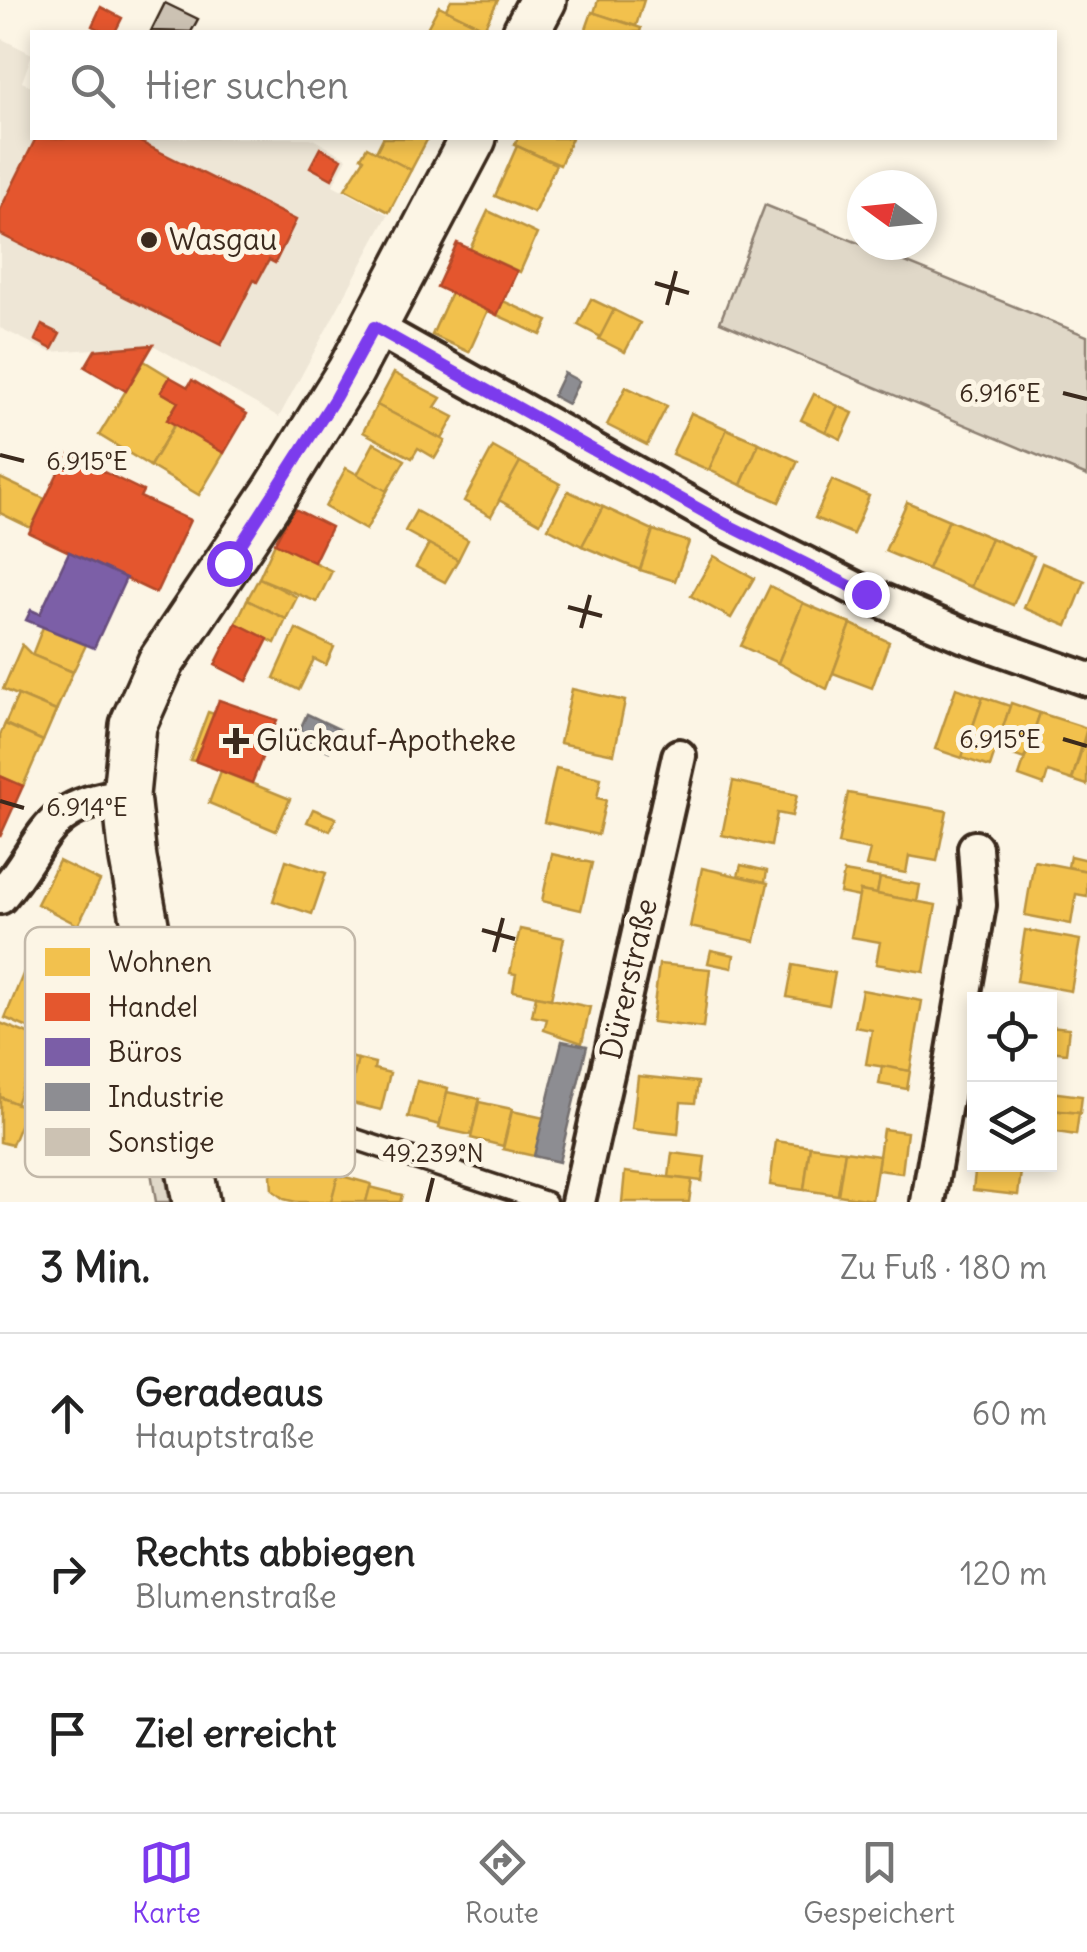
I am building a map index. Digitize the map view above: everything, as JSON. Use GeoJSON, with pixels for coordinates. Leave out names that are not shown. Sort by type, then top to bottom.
{"type":"FeatureCollection","features":[{"type":"Feature","properties":{"kind":"main road"},"geometry":{"type":"LineString","coordinates":[[527,30],[543,0]]}},
{"type":"Feature","properties":{"kind":"main road"},"geometry":{"type":"LineString","coordinates":[[146,927],[126,795],[128,744],[150,681],[276,491],[374,327],[472,140]]}},
{"type":"Feature","properties":{"kind":"main road"},"geometry":{"type":"LineString","coordinates":[[191,1177],[196,1202]]}},
{"type":"Feature","properties":{"kind":"street"},"geometry":{"type":"LineString","coordinates":[[374,327],[722,522],[866,594],[964,636],[1087,679]]}},
{"type":"Feature","properties":{"kind":"street","name":"Dürerstraße"},"geometry":{"type":"LineString","coordinates":[[578,1202],[680,756]]}},
{"type":"Feature","properties":{"kind":"street"},"geometry":{"type":"LineString","coordinates":[[0,897],[44,834],[65,813],[93,799],[126,795]]}},
{"type":"Feature","properties":{"kind":"street"},"geometry":{"type":"LineString","coordinates":[[928,1202],[979,905],[975,848]]}},
{"type":"Feature","properties":{"kind":"lane"},"geometry":{"type":"LineString","coordinates":[[355,1139],[546,1202]]}},
{"type":"Feature","properties":{"kind":"shaded area"},"geometry":{"type":"Polygon","coordinates":[[[0,38],[30,53],[22,82],[30,86],[30,140],[315,140],[347,158],[333,185],[388,215],[279,417],[153,345],[50,352],[0,328],[0,38]]]}},
{"type":"Feature","properties":{"kind":"shaded area"},"geometry":{"type":"Polygon","coordinates":[[[765,205],[847,238],[847,260],[900,260],[1087,336],[1087,476],[720,322],[765,205]]]}},
{"type":"Feature","properties":{"kind":"shaded area"},"geometry":{"type":"Polygon","coordinates":[[[152,1177],[166,1177],[170,1202],[156,1202],[152,1177]]]}},
{"type":"Feature","properties":{"kind":"building: Wohnen"},"geometry":{"type":"Polygon","coordinates":[[[451,0],[498,0],[484,28],[446,9],[451,0]]]}},
{"type":"Feature","properties":{"kind":"building: Wohnen"},"geometry":{"type":"Polygon","coordinates":[[[598,0],[644,0],[636,26],[594,13],[598,0]]]}},
{"type":"Feature","properties":{"kind":"building: Wohnen"},"geometry":{"type":"Polygon","coordinates":[[[439,6],[484,28],[482,30],[426,30],[439,6]]]}},
{"type":"Feature","properties":{"kind":"building: Wohnen"},"geometry":{"type":"Polygon","coordinates":[[[592,12],[641,28],[640,30],[586,30],[592,12]]]}},
{"type":"Feature","properties":{"kind":"building: Wohnen"},"geometry":{"type":"Polygon","coordinates":[[[382,140],[427,140],[411,170],[376,152],[382,140]]]}},
{"type":"Feature","properties":{"kind":"building: Wohnen"},"geometry":{"type":"Polygon","coordinates":[[[517,140],[571,140],[560,165],[514,145],[517,140]]]}},
{"type":"Feature","properties":{"kind":"building: Wohnen"},"geometry":{"type":"Polygon","coordinates":[[[517,146],[556,164],[534,213],[495,196],[517,146]]]}},
{"type":"Feature","properties":{"kind":"building: Wohnen"},"geometry":{"type":"Polygon","coordinates":[[[367,147],[411,170],[389,212],[345,189],[367,147]]]}},
{"type":"Feature","properties":{"kind":"building: Wohnen"},"geometry":{"type":"Polygon","coordinates":[[[488,211],[537,234],[520,272],[470,249],[488,211]]]}},
{"type":"Feature","properties":{"kind":"building: Wohnen"},"geometry":{"type":"Polygon","coordinates":[[[451,293],[488,310],[469,352],[432,335],[451,293]]]}},
{"type":"Feature","properties":{"kind":"building: Wohnen"},"geometry":{"type":"Polygon","coordinates":[[[591,299],[614,310],[601,337],[578,325],[591,299]]]}},
{"type":"Feature","properties":{"kind":"building: Wohnen"},"geometry":{"type":"Polygon","coordinates":[[[503,301],[548,321],[541,335],[497,315],[503,301]]]}},
{"type":"Feature","properties":{"kind":"building: Wohnen"},"geometry":{"type":"Polygon","coordinates":[[[614,310],[640,323],[625,352],[599,339],[614,310]]]}},
{"type":"Feature","properties":{"kind":"building: Wohnen"},"geometry":{"type":"Polygon","coordinates":[[[144,361],[170,377],[161,392],[178,402],[167,420],[175,424],[150,466],[99,435],[144,361]]]}},
{"type":"Feature","properties":{"kind":"building: Wohnen"},"geometry":{"type":"Polygon","coordinates":[[[394,373],[441,398],[435,407],[454,417],[442,439],[377,405],[394,373]]]}},
{"type":"Feature","properties":{"kind":"building: Wohnen"},"geometry":{"type":"Polygon","coordinates":[[[626,387],[667,406],[647,445],[607,425],[626,387]]]}},
{"type":"Feature","properties":{"kind":"building: Wohnen"},"geometry":{"type":"Polygon","coordinates":[[[814,394],[838,406],[826,432],[801,420],[814,394]]]}},
{"type":"Feature","properties":{"kind":"building: Wohnen"},"geometry":{"type":"Polygon","coordinates":[[[377,405],[445,441],[435,458],[418,448],[412,458],[363,432],[377,405]]]}},
{"type":"Feature","properties":{"kind":"building: Wohnen"},"geometry":{"type":"Polygon","coordinates":[[[838,406],[853,413],[841,439],[826,432],[838,406]]]}},
{"type":"Feature","properties":{"kind":"building: Wohnen"},"geometry":{"type":"Polygon","coordinates":[[[691,413],[727,429],[709,470],[672,454],[691,413]]]}},
{"type":"Feature","properties":{"kind":"building: Wohnen"},"geometry":{"type":"Polygon","coordinates":[[[175,424],[224,453],[199,495],[150,466],[175,424]]]}},
{"type":"Feature","properties":{"kind":"building: Wohnen"},"geometry":{"type":"Polygon","coordinates":[[[727,429],[759,443],[741,485],[709,470],[727,429]]]}},
{"type":"Feature","properties":{"kind":"building: Wohnen"},"geometry":{"type":"Polygon","coordinates":[[[374,443],[405,460],[387,491],[357,475],[374,443]]]}},
{"type":"Feature","properties":{"kind":"building: Wohnen"},"geometry":{"type":"Polygon","coordinates":[[[759,443],[798,461],[779,502],[741,485],[759,443]]]}},
{"type":"Feature","properties":{"kind":"building: Wohnen"},"geometry":{"type":"Polygon","coordinates":[[[493,447],[520,462],[491,516],[464,501],[493,447]]]}},
{"type":"Feature","properties":{"kind":"building: Wohnen"},"geometry":{"type":"Polygon","coordinates":[[[520,462],[560,484],[540,523],[499,500],[520,462]]]}},
{"type":"Feature","properties":{"kind":"building: Wohnen"},"geometry":{"type":"Polygon","coordinates":[[[346,468],[387,491],[366,530],[325,507],[346,468]]]}},
{"type":"Feature","properties":{"kind":"building: Wohnen"},"geometry":{"type":"Polygon","coordinates":[[[0,478],[45,499],[31,528],[0,513],[0,478]]]}},
{"type":"Feature","properties":{"kind":"building: Wohnen"},"geometry":{"type":"Polygon","coordinates":[[[832,480],[869,496],[853,534],[815,518],[832,480]]]}},
{"type":"Feature","properties":{"kind":"building: Wohnen"},"geometry":{"type":"Polygon","coordinates":[[[568,491],[603,507],[582,546],[548,528],[568,491]]]}},
{"type":"Feature","properties":{"kind":"building: Wohnen"},"geometry":{"type":"Polygon","coordinates":[[[907,502],[949,520],[928,569],[885,551],[907,502]]]}},
{"type":"Feature","properties":{"kind":"building: Wohnen"},"geometry":{"type":"Polygon","coordinates":[[[603,507],[653,530],[640,570],[582,546],[603,507]]]}},
{"type":"Feature","properties":{"kind":"building: Wohnen"},"geometry":{"type":"Polygon","coordinates":[[[416,511],[468,540],[458,560],[405,531],[416,511]]]}},
{"type":"Feature","properties":{"kind":"building: Wohnen"},"geometry":{"type":"Polygon","coordinates":[[[949,520],[991,538],[971,587],[928,569],[949,520]]]}},
{"type":"Feature","properties":{"kind":"building: Wohnen"},"geometry":{"type":"Polygon","coordinates":[[[653,530],[689,542],[675,581],[640,570],[653,530]]]}},
{"type":"Feature","properties":{"kind":"building: Wohnen"},"geometry":{"type":"Polygon","coordinates":[[[991,538],[1034,556],[1013,605],[971,587],[991,538]]]}},
{"type":"Feature","properties":{"kind":"building: Wohnen"},"geometry":{"type":"Polygon","coordinates":[[[275,543],[332,571],[317,602],[259,578],[275,543]]]}},
{"type":"Feature","properties":{"kind":"building: Wohnen"},"geometry":{"type":"Polygon","coordinates":[[[429,544],[458,560],[445,582],[416,567],[429,544]]]}},
{"type":"Feature","properties":{"kind":"building: Wohnen"},"geometry":{"type":"Polygon","coordinates":[[[714,556],[754,578],[731,618],[691,596],[714,556]]]}},
{"type":"Feature","properties":{"kind":"building: Wohnen"},"geometry":{"type":"Polygon","coordinates":[[[1042,563],[1085,581],[1067,626],[1024,608],[1042,563]]]}},
{"type":"Feature","properties":{"kind":"building: Wohnen"},"geometry":{"type":"Polygon","coordinates":[[[259,578],[297,597],[286,619],[247,600],[259,578]]]}},
{"type":"Feature","properties":{"kind":"building: Wohnen"},"geometry":{"type":"Polygon","coordinates":[[[770,586],[803,603],[778,663],[741,646],[770,586]]]}},
{"type":"Feature","properties":{"kind":"building: Wohnen"},"geometry":{"type":"Polygon","coordinates":[[[247,600],[286,619],[275,643],[236,623],[247,600]]]}},
{"type":"Feature","properties":{"kind":"building: Wohnen"},"geometry":{"type":"Polygon","coordinates":[[[803,603],[851,624],[827,689],[778,663],[803,603]]]}},
{"type":"Feature","properties":{"kind":"building: Wohnen"},"geometry":{"type":"Polygon","coordinates":[[[851,624],[889,642],[872,688],[833,673],[851,624]]]}},
{"type":"Feature","properties":{"kind":"building: Wohnen"},"geometry":{"type":"Polygon","coordinates":[[[43,627],[86,645],[73,672],[32,655],[43,627]]]}},
{"type":"Feature","properties":{"kind":"building: Wohnen"},"geometry":{"type":"Polygon","coordinates":[[[296,629],[334,647],[326,665],[314,659],[299,690],[274,678],[296,629]]]}},
{"type":"Feature","properties":{"kind":"building: Wohnen"},"geometry":{"type":"Polygon","coordinates":[[[22,645],[32,655],[73,672],[56,711],[3,689],[22,645]]]}},
{"type":"Feature","properties":{"kind":"building: Wohnen"},"geometry":{"type":"Polygon","coordinates":[[[956,688],[983,697],[962,758],[935,749],[956,688]]]}},
{"type":"Feature","properties":{"kind":"building: Wohnen"},"geometry":{"type":"Polygon","coordinates":[[[572,689],[625,701],[614,754],[560,743],[572,689]]]}},
{"type":"Feature","properties":{"kind":"building: Wohnen"},"geometry":{"type":"Polygon","coordinates":[[[18,695],[56,711],[43,741],[5,724],[18,695]]]}},
{"type":"Feature","properties":{"kind":"building: Wohnen"},"geometry":{"type":"Polygon","coordinates":[[[983,697],[1010,706],[990,767],[962,758],[983,697]]]}},
{"type":"Feature","properties":{"kind":"building: Wohnen"},"geometry":{"type":"Polygon","coordinates":[[[1011,703],[1040,713],[1024,759],[996,749],[1011,703]]]}},
{"type":"Feature","properties":{"kind":"building: Wohnen"},"geometry":{"type":"Polygon","coordinates":[[[208,712],[214,714],[195,761],[190,760],[208,712]]]}},
{"type":"Feature","properties":{"kind":"building: Wohnen"},"geometry":{"type":"Polygon","coordinates":[[[1040,713],[1087,728],[1072,780],[1048,772],[1044,785],[1019,776],[1040,713]]]}},
{"type":"Feature","properties":{"kind":"building: Wohnen"},"geometry":{"type":"Polygon","coordinates":[[[5,724],[43,741],[23,786],[0,776],[0,735],[5,724]]]}},
{"type":"Feature","properties":{"kind":"building: Wohnen"},"geometry":{"type":"Polygon","coordinates":[[[1087,733],[1087,785],[1072,780],[1087,733]]]}},
{"type":"Feature","properties":{"kind":"building: Wohnen"},"geometry":{"type":"Polygon","coordinates":[[[556,768],[601,778],[597,798],[606,800],[598,835],[544,822],[556,768]]]}},
{"type":"Feature","properties":{"kind":"building: Wohnen"},"geometry":{"type":"Polygon","coordinates":[[[221,771],[290,799],[276,831],[209,803],[221,771]]]}},
{"type":"Feature","properties":{"kind":"building: Wohnen"},"geometry":{"type":"Polygon","coordinates":[[[733,781],[797,795],[792,816],[777,813],[771,846],[722,835],[733,781]]]}},
{"type":"Feature","properties":{"kind":"building: Wohnen"},"geometry":{"type":"Polygon","coordinates":[[[848,793],[947,811],[937,861],[909,856],[906,873],[866,866],[870,850],[838,844],[848,793]]]}},
{"type":"Feature","properties":{"kind":"building: Wohnen"},"geometry":{"type":"Polygon","coordinates":[[[313,809],[336,818],[330,831],[307,822],[313,809]]]}},
{"type":"Feature","properties":{"kind":"building: Wohnen"},"geometry":{"type":"Polygon","coordinates":[[[552,854],[592,863],[581,910],[542,901],[552,854]]]}},
{"type":"Feature","properties":{"kind":"building: Wohnen"},"geometry":{"type":"Polygon","coordinates":[[[1070,856],[1087,860],[1087,871],[1068,867],[1070,856]]]}},
{"type":"Feature","properties":{"kind":"building: Wohnen"},"geometry":{"type":"Polygon","coordinates":[[[286,860],[326,873],[312,914],[273,901],[286,860]]]}},
{"type":"Feature","properties":{"kind":"building: Wohnen"},"geometry":{"type":"Polygon","coordinates":[[[59,861],[100,881],[78,925],[37,904],[59,861]]]}},
{"type":"Feature","properties":{"kind":"building: Wohnen"},"geometry":{"type":"Polygon","coordinates":[[[1034,861],[1087,871],[1087,896],[1076,894],[1071,924],[1025,915],[1034,861]]]}},
{"type":"Feature","properties":{"kind":"building: Wohnen"},"geometry":{"type":"Polygon","coordinates":[[[741,865],[767,871],[765,882],[738,876],[741,865]]]}},
{"type":"Feature","properties":{"kind":"building: Wohnen"},"geometry":{"type":"Polygon","coordinates":[[[702,868],[768,883],[755,941],[690,927],[702,868]]]}},
{"type":"Feature","properties":{"kind":"building: Wohnen"},"geometry":{"type":"Polygon","coordinates":[[[844,872],[880,878],[877,894],[860,891],[859,897],[840,893],[844,872]]]}},
{"type":"Feature","properties":{"kind":"building: Wohnen"},"geometry":{"type":"Polygon","coordinates":[[[880,878],[920,885],[917,902],[877,894],[880,878]]]}},
{"type":"Feature","properties":{"kind":"building: Wohnen"},"geometry":{"type":"Polygon","coordinates":[[[860,891],[936,905],[924,972],[876,964],[880,942],[851,937],[860,891]]]}},
{"type":"Feature","properties":{"kind":"building: Wohnen"},"geometry":{"type":"Polygon","coordinates":[[[520,929],[564,938],[551,999],[513,991],[516,974],[510,973],[520,929]]]}},
{"type":"Feature","properties":{"kind":"building: Wohnen"},"geometry":{"type":"Polygon","coordinates":[[[1025,930],[1080,940],[1071,991],[1017,981],[1025,930]]]}},
{"type":"Feature","properties":{"kind":"building: Wohnen"},"geometry":{"type":"Polygon","coordinates":[[[711,950],[734,955],[732,968],[708,963],[711,950]]]}},
{"type":"Feature","properties":{"kind":"building: Wohnen"},"geometry":{"type":"Polygon","coordinates":[[[659,964],[710,969],[703,1028],[652,1022],[659,964]]]}},
{"type":"Feature","properties":{"kind":"building: Wohnen"},"geometry":{"type":"Polygon","coordinates":[[[793,965],[835,973],[829,1005],[787,997],[793,965]]]}},
{"type":"Feature","properties":{"kind":"building: Wohnen"},"geometry":{"type":"Polygon","coordinates":[[[25,969],[25,1027],[5,1018],[25,969]]]}},
{"type":"Feature","properties":{"kind":"building: Wohnen"},"geometry":{"type":"Polygon","coordinates":[[[862,990],[922,1001],[910,1071],[866,1064],[872,1030],[855,1027],[862,990]]]}},
{"type":"Feature","properties":{"kind":"building: Wohnen"},"geometry":{"type":"Polygon","coordinates":[[[536,996],[590,1007],[582,1043],[544,1030],[547,1019],[532,1016],[536,996]]]}},
{"type":"Feature","properties":{"kind":"building: Wohnen"},"geometry":{"type":"Polygon","coordinates":[[[0,1023],[25,1033],[25,1081],[16,1104],[0,1097],[0,1023]]]}},
{"type":"Feature","properties":{"kind":"building: Wohnen"},"geometry":{"type":"Polygon","coordinates":[[[1057,1027],[1069,1028],[1066,1053],[1057,1052],[1057,1027]]]}},
{"type":"Feature","properties":{"kind":"building: Wohnen"},"geometry":{"type":"Polygon","coordinates":[[[358,1059],[375,1063],[374,1069],[390,1073],[381,1110],[355,1104],[358,1059]]]}},
{"type":"Feature","properties":{"kind":"building: Wohnen"},"geometry":{"type":"Polygon","coordinates":[[[882,1066],[910,1071],[907,1089],[879,1084],[882,1066]]]}},
{"type":"Feature","properties":{"kind":"building: Wohnen"},"geometry":{"type":"Polygon","coordinates":[[[638,1076],[698,1082],[695,1103],[681,1102],[678,1134],[632,1129],[638,1076]]]}},
{"type":"Feature","properties":{"kind":"building: Wohnen"},"geometry":{"type":"Polygon","coordinates":[[[417,1081],[448,1088],[440,1125],[408,1117],[417,1081]]]}},
{"type":"Feature","properties":{"kind":"building: Wohnen"},"geometry":{"type":"Polygon","coordinates":[[[447,1092],[480,1099],[471,1135],[439,1128],[447,1092]]]}},
{"type":"Feature","properties":{"kind":"building: Wohnen"},"geometry":{"type":"Polygon","coordinates":[[[1057,1093],[1082,1096],[1080,1113],[1057,1111],[1057,1093]]]}},
{"type":"Feature","properties":{"kind":"building: Wohnen"},"geometry":{"type":"Polygon","coordinates":[[[0,1097],[25,1107],[25,1113],[12,1145],[0,1142],[0,1097]]]}},
{"type":"Feature","properties":{"kind":"building: Wohnen"},"geometry":{"type":"Polygon","coordinates":[[[479,1102],[512,1109],[503,1146],[471,1138],[479,1102]]]}},
{"type":"Feature","properties":{"kind":"building: Wohnen"},"geometry":{"type":"Polygon","coordinates":[[[512,1111],[544,1118],[534,1156],[503,1149],[512,1111]]]}},
{"type":"Feature","properties":{"kind":"building: Wohnen"},"geometry":{"type":"Polygon","coordinates":[[[1057,1111],[1079,1113],[1076,1135],[1057,1132],[1057,1111]]]}},
{"type":"Feature","properties":{"kind":"building: Wohnen"},"geometry":{"type":"Polygon","coordinates":[[[883,1129],[907,1132],[902,1173],[877,1170],[883,1129]]]}},
{"type":"Feature","properties":{"kind":"building: Wohnen"},"geometry":{"type":"Polygon","coordinates":[[[776,1141],[810,1146],[804,1190],[770,1185],[776,1141]]]}},
{"type":"Feature","properties":{"kind":"building: Wohnen"},"geometry":{"type":"Polygon","coordinates":[[[810,1146],[845,1151],[838,1195],[804,1190],[810,1146]]]}},
{"type":"Feature","properties":{"kind":"building: Wohnen"},"geometry":{"type":"Polygon","coordinates":[[[845,1151],[879,1156],[872,1200],[838,1195],[845,1151]]]}},
{"type":"Feature","properties":{"kind":"building: Wohnen"},"geometry":{"type":"Polygon","coordinates":[[[672,1153],[705,1157],[702,1181],[669,1177],[672,1153]]]}},
{"type":"Feature","properties":{"kind":"building: Wohnen"},"geometry":{"type":"Polygon","coordinates":[[[625,1172],[692,1180],[689,1202],[622,1202],[625,1172]]]}},
{"type":"Feature","properties":{"kind":"building: Wohnen"},"geometry":{"type":"Polygon","coordinates":[[[975,1172],[1021,1172],[1018,1195],[973,1190],[975,1172]]]}},
{"type":"Feature","properties":{"kind":"building: Wohnen"},"geometry":{"type":"Polygon","coordinates":[[[271,1177],[338,1177],[331,1202],[296,1202],[272,1190],[271,1177]]]}},
{"type":"Feature","properties":{"kind":"building: Wohnen"},"geometry":{"type":"Polygon","coordinates":[[[337,1177],[371,1184],[366,1202],[331,1202],[337,1177]]]}},
{"type":"Feature","properties":{"kind":"building: Wohnen"},"geometry":{"type":"Polygon","coordinates":[[[370,1187],[402,1195],[400,1202],[366,1202],[370,1187]]]}},
{"type":"Feature","properties":{"kind":"building: Handel"},"geometry":{"type":"Polygon","coordinates":[[[101,7],[122,18],[116,30],[92,26],[101,7]]]}},
{"type":"Feature","properties":{"kind":"building: Handel","name":"Wasgau"},"geometry":{"type":"Polygon","coordinates":[[[35,140],[136,140],[296,220],[275,263],[269,260],[257,282],[254,280],[221,345],[0,234],[0,210],[35,140]]]}},
{"type":"Feature","properties":{"kind":"building: Handel"},"geometry":{"type":"Polygon","coordinates":[[[320,148],[342,159],[332,179],[310,167],[320,148]]]}},
{"type":"Feature","properties":{"kind":"building: Handel"},"geometry":{"type":"Polygon","coordinates":[[[457,243],[517,271],[497,315],[437,287],[457,243]]]}},
{"type":"Feature","properties":{"kind":"building: Handel"},"geometry":{"type":"Polygon","coordinates":[[[42,325],[60,334],[52,349],[35,340],[42,325]]]}},
{"type":"Feature","properties":{"kind":"building: Handel"},"geometry":{"type":"Polygon","coordinates":[[[153,345],[126,391],[85,367],[95,350],[153,345]]]}},
{"type":"Feature","properties":{"kind":"building: Handel"},"geometry":{"type":"Polygon","coordinates":[[[170,377],[188,387],[192,380],[247,414],[224,453],[167,420],[178,402],[161,392],[170,377]]]}},
{"type":"Feature","properties":{"kind":"building: Handel"},"geometry":{"type":"Polygon","coordinates":[[[67,454],[143,491],[140,497],[190,520],[156,593],[29,533],[67,454]]]}},
{"type":"Feature","properties":{"kind":"building: Handel"},"geometry":{"type":"Polygon","coordinates":[[[293,508],[331,527],[314,562],[275,543],[293,508]]]}},
{"type":"Feature","properties":{"kind":"building: Handel"},"geometry":{"type":"Polygon","coordinates":[[[236,623],[268,639],[247,681],[215,665],[236,623]]]}},
{"type":"Feature","properties":{"kind":"building: Handel","name":"Glückauf-Apotheke"},"geometry":{"type":"Polygon","coordinates":[[[219,700],[277,720],[252,783],[195,761],[219,700]]]}},
{"type":"Feature","properties":{"kind":"building: Handel"},"geometry":{"type":"Polygon","coordinates":[[[0,776],[23,786],[0,837],[0,776]]]}},
{"type":"Feature","properties":{"kind":"building: Büros"},"geometry":{"type":"Polygon","coordinates":[[[69,552],[126,578],[94,648],[26,620],[31,610],[40,614],[69,552]]]}},
{"type":"Feature","properties":{"kind":"building: Industrie"},"geometry":{"type":"Polygon","coordinates":[[[564,373],[579,381],[568,404],[553,396],[564,373]]]}},
{"type":"Feature","properties":{"kind":"building: Industrie"},"geometry":{"type":"Polygon","coordinates":[[[307,714],[339,729],[329,751],[297,736],[307,714]]]}},
{"type":"Feature","properties":{"kind":"building: Industrie"},"geometry":{"type":"Polygon","coordinates":[[[562,1041],[587,1046],[559,1162],[534,1156],[562,1041]]]}},
{"type":"Feature","properties":{"kind":"building: Sonstige"},"geometry":{"type":"Polygon","coordinates":[[[165,3],[198,19],[192,30],[152,30],[165,3]]]}},
{"type":"Feature","properties":{"kind":"place","name":"Wasgau"},"geometry":{"type":"Point","coordinates":[149,240]}},
{"type":"Feature","properties":{"kind":"place","name":"Glückauf-Apotheke"},"geometry":{"type":"Point","coordinates":[236,741]}},
{"type":"Feature","properties":{"kind":"route"},"geometry":{"type":"LineString","coordinates":[[229,563],[335,398],[374,327],[722,522],[866,594]]}}]}
